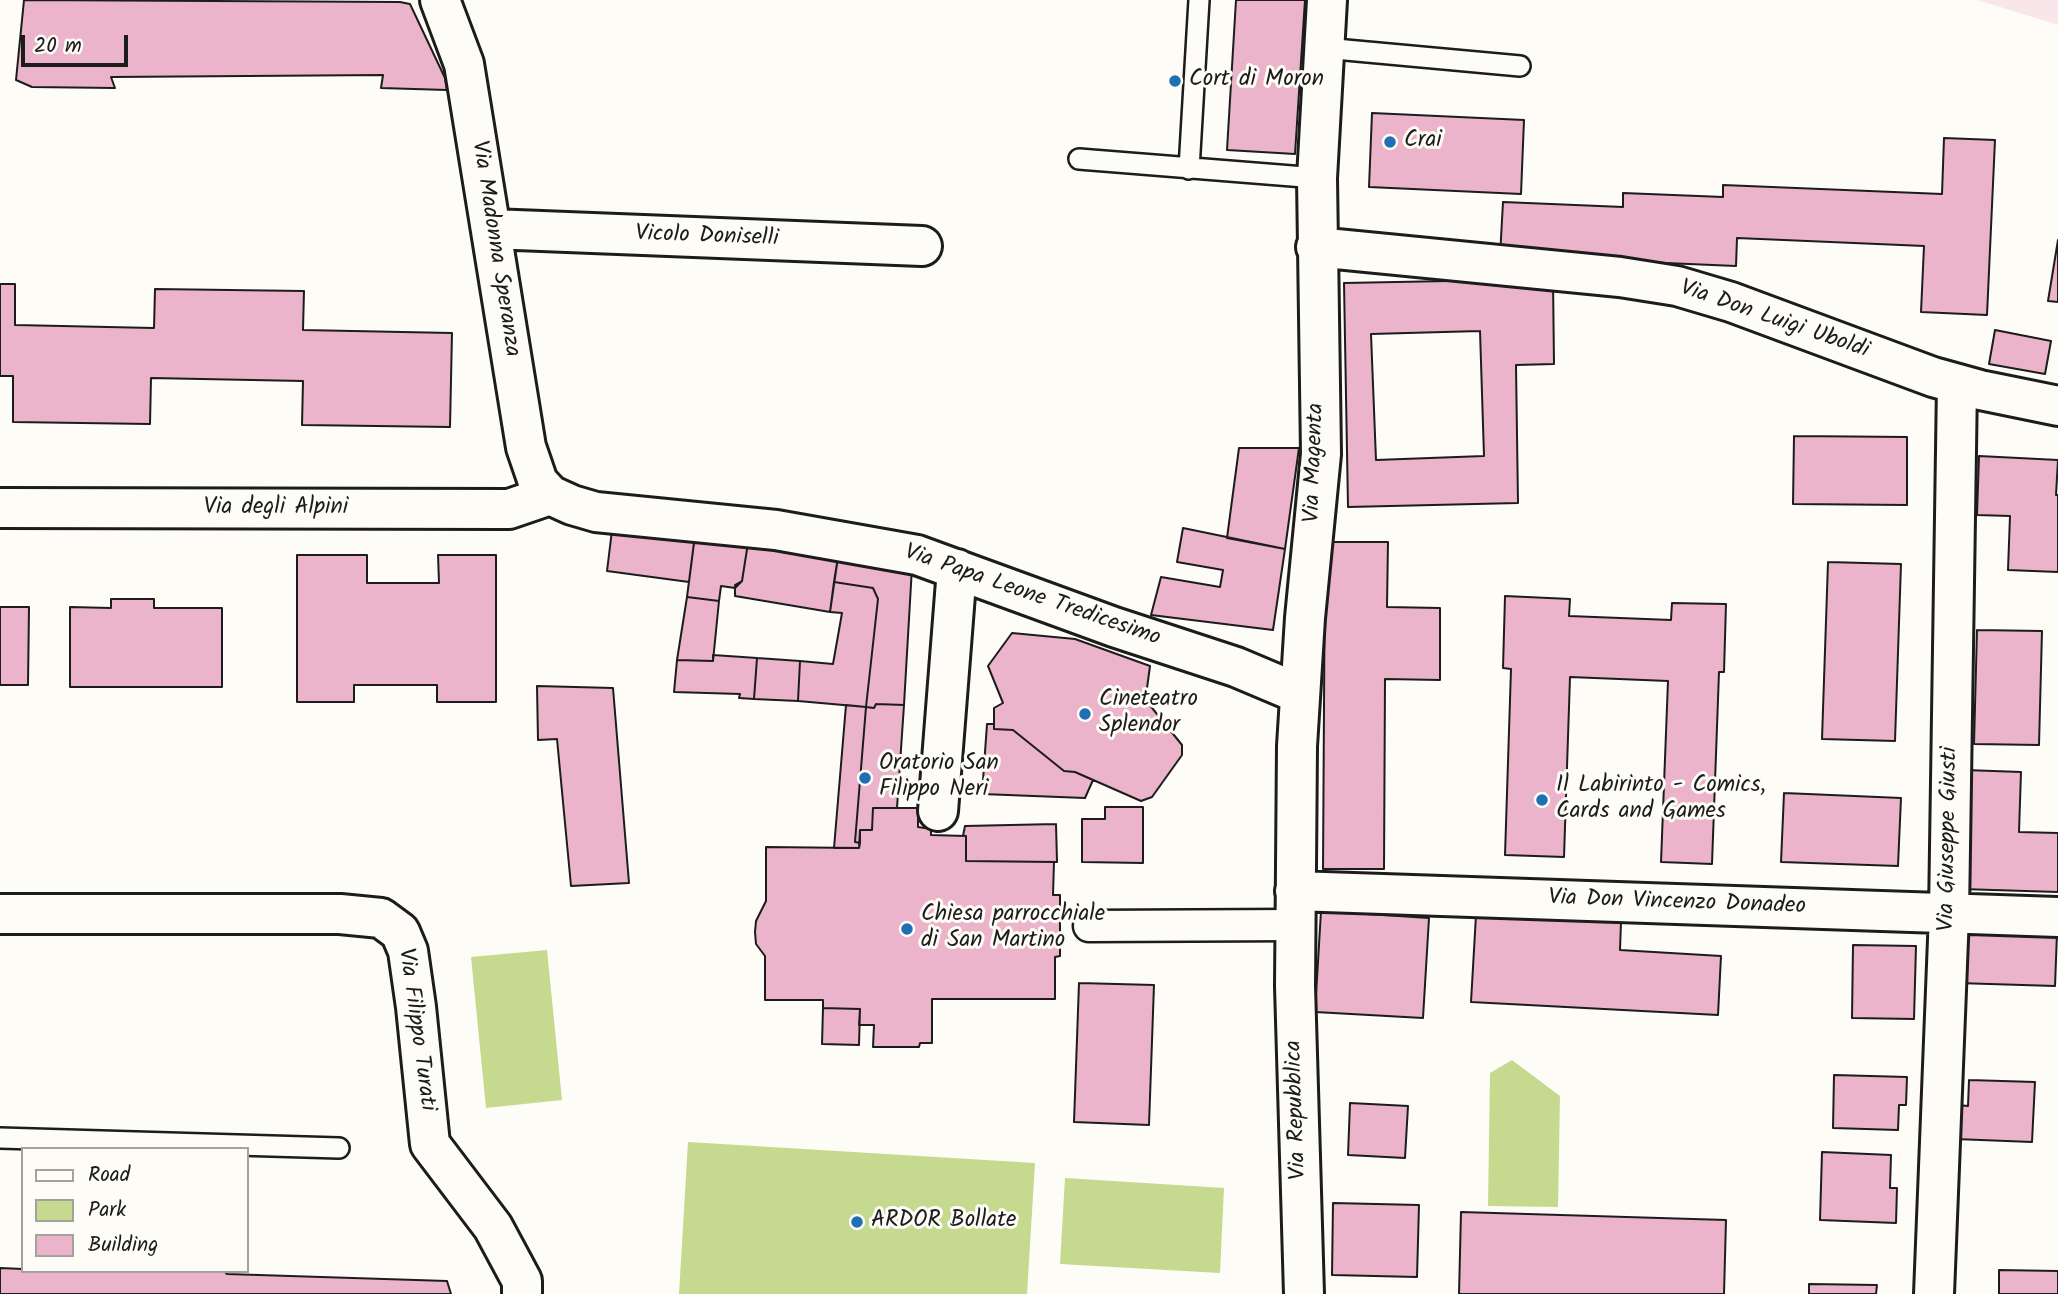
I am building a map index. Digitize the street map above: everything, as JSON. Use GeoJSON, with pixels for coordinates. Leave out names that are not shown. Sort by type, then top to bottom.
{"type":"FeatureCollection","features":[{"type":"Feature","properties":{"kind":"street","name":"Via Madonna Speranza"},"geometry":{"type":"LineString","coordinates":[[440,0],[464,64],[526,447],[538,482],[550,495]]}},
{"type":"Feature","properties":{"kind":"street","name":"Via Magenta"},"geometry":{"type":"LineString","coordinates":[[1295,908],[1300,694],[1321,454],[1317,178],[1327,0]]}},
{"type":"Feature","properties":{"kind":"street","name":"Vicolo Doniselli"},"geometry":{"type":"LineString","coordinates":[[491,229],[922,246]]}},
{"type":"Feature","properties":{"kind":"street","name":"Via Don Luigi Uboldi"},"geometry":{"type":"LineString","coordinates":[[1317,247],[1620,277],[1677,286],[1731,302],[1908,369],[1958,384],[2058,406]]}},
{"type":"Feature","properties":{"kind":"street","name":"Via Giuseppe Giusti"},"geometry":{"type":"LineString","coordinates":[[1934,1294],[1949,914],[1958,384]]}},
{"type":"Feature","properties":{"kind":"street","name":"Via degli Alpini"},"geometry":{"type":"LineString","coordinates":[[0,508],[509,509],[550,495]]}},
{"type":"Feature","properties":{"kind":"street","name":"Via Papa Leone Tredicesimo"},"geometry":{"type":"LineString","coordinates":[[550,495],[596,512],[776,530],[917,555],[1114,627],[1236,667],[1300,694]]}},
{"type":"Feature","properties":{"kind":"street"},"geometry":{"type":"LineString","coordinates":[[938,811],[957,569]]}},
{"type":"Feature","properties":{"kind":"street","name":"Via Don Vincenzo Donadeo"},"geometry":{"type":"LineString","coordinates":[[1295,908],[2058,917]]}},
{"type":"Feature","properties":{"kind":"street"},"geometry":{"type":"LineString","coordinates":[[1089,926],[1295,908]]}},
{"type":"Feature","properties":{"kind":"street","name":"Via Repubblica"},"geometry":{"type":"LineString","coordinates":[[1295,908],[1304,1294]]}},
{"type":"Feature","properties":{"kind":"street","name":"Via Filippo Turati"},"geometry":{"type":"LineString","coordinates":[[0,914],[340,914],[381,918],[400,932],[408,951],[430,1144],[493,1227],[522,1281],[522,1294]]}},
{"type":"Feature","properties":{"kind":"lane"},"geometry":{"type":"LineString","coordinates":[[1189,169],[1199,0]]}},
{"type":"Feature","properties":{"kind":"lane"},"geometry":{"type":"LineString","coordinates":[[1324,48],[1520,66]]}},
{"type":"Feature","properties":{"kind":"lane"},"geometry":{"type":"LineString","coordinates":[[1079,159],[1317,178]]}},
{"type":"Feature","properties":{"kind":"lane"},"geometry":{"type":"LineString","coordinates":[[0,1138],[339,1148]]}},
{"type":"Feature","properties":{"kind":"shaded area"},"geometry":{"type":"Polygon","coordinates":[[[1978,0],[2058,0],[2058,25],[1978,0]]]}},
{"type":"Feature","properties":{"kind":"green space"},"geometry":{"type":"Polygon","coordinates":[[[547,950],[562,1100],[486,1108],[471,957],[547,950]]]}},
{"type":"Feature","properties":{"kind":"green space"},"geometry":{"type":"Polygon","coordinates":[[[1512,1060],[1560,1096],[1558,1207],[1488,1206],[1490,1073],[1512,1060]]]}},
{"type":"Feature","properties":{"kind":"green space","name":"ARDOR Bollate"},"geometry":{"type":"Polygon","coordinates":[[[688,1142],[1035,1163],[1027,1294],[679,1294],[688,1142]]]}},
{"type":"Feature","properties":{"kind":"green space"},"geometry":{"type":"Polygon","coordinates":[[[1065,1178],[1224,1188],[1220,1273],[1060,1264],[1065,1178]]]}},
{"type":"Feature","properties":{"kind":"building"},"geometry":{"type":"Polygon","coordinates":[[[24,0],[410,4],[445,78],[447,90],[381,88],[383,75],[111,77],[115,88],[32,87],[16,80],[24,0]]]}},
{"type":"Feature","properties":{"kind":"building"},"geometry":{"type":"Polygon","coordinates":[[[1236,0],[1305,0],[1295,154],[1227,150],[1236,0]]]}},
{"type":"Feature","properties":{"kind":"building"},"geometry":{"type":"Polygon","coordinates":[[[1372,113],[1524,120],[1521,194],[1369,187],[1372,113]]]}},
{"type":"Feature","properties":{"kind":"building"},"geometry":{"type":"Polygon","coordinates":[[[1944,138],[1995,140],[1987,315],[1921,312],[1924,246],[1737,238],[1736,266],[1500,256],[1503,202],[1623,207],[1623,193],[1723,197],[1723,185],[1942,194],[1944,138]]]}},
{"type":"Feature","properties":{"kind":"building"},"geometry":{"type":"Polygon","coordinates":[[[2058,240],[2058,302],[2048,301],[2058,240]]]}},
{"type":"Feature","properties":{"kind":"building"},"geometry":{"type":"Polygon","coordinates":[[[1553,279],[1554,364],[1516,365],[1518,503],[1348,507],[1344,283],[1553,279]],[[1480,331],[1371,334],[1376,460],[1484,456],[1480,331]]]}},
{"type":"Feature","properties":{"kind":"building"},"geometry":{"type":"Polygon","coordinates":[[[0,284],[15,284],[15,325],[154,328],[155,289],[304,291],[303,330],[452,333],[450,427],[302,425],[303,381],[151,378],[150,424],[13,422],[13,376],[0,376],[0,284]]]}},
{"type":"Feature","properties":{"kind":"building"},"geometry":{"type":"Polygon","coordinates":[[[1995,330],[2051,341],[2045,374],[1989,364],[1995,330]]]}},
{"type":"Feature","properties":{"kind":"building"},"geometry":{"type":"Polygon","coordinates":[[[1794,436],[1907,437],[1907,505],[1793,504],[1794,436]]]}},
{"type":"Feature","properties":{"kind":"building"},"geometry":{"type":"Polygon","coordinates":[[[1239,448],[1299,448],[1285,549],[1227,538],[1239,448]]]}},
{"type":"Feature","properties":{"kind":"building"},"geometry":{"type":"Polygon","coordinates":[[[1979,456],[2058,460],[2058,572],[2008,570],[2010,516],[1977,515],[1979,456]]]}},
{"type":"Feature","properties":{"kind":"building"},"geometry":{"type":"Polygon","coordinates":[[[613,522],[695,535],[689,582],[607,571],[613,522]]]}},
{"type":"Feature","properties":{"kind":"building"},"geometry":{"type":"Polygon","coordinates":[[[1183,528],[1285,549],[1273,630],[1151,615],[1161,577],[1220,587],[1223,570],[1177,562],[1183,528]]]}},
{"type":"Feature","properties":{"kind":"building"},"geometry":{"type":"Polygon","coordinates":[[[695,535],[748,543],[742,581],[735,588],[721,586],[719,601],[687,597],[695,535]]]}},
{"type":"Feature","properties":{"kind":"building"},"geometry":{"type":"Polygon","coordinates":[[[1325,542],[1388,542],[1387,607],[1440,608],[1440,680],[1385,679],[1384,869],[1323,869],[1325,542]]]}},
{"type":"Feature","properties":{"kind":"building"},"geometry":{"type":"Polygon","coordinates":[[[748,543],[838,557],[830,612],[735,596],[735,585],[742,581],[748,543]]]}},
{"type":"Feature","properties":{"kind":"building"},"geometry":{"type":"Polygon","coordinates":[[[297,555],[367,555],[367,583],[439,583],[438,555],[496,555],[496,702],[437,702],[437,685],[354,685],[354,702],[297,702],[297,555]]]}},
{"type":"Feature","properties":{"kind":"building"},"geometry":{"type":"Polygon","coordinates":[[[838,557],[912,567],[904,705],[876,704],[874,708],[866,707],[878,599],[873,588],[834,582],[838,557]]]}},
{"type":"Feature","properties":{"kind":"building"},"geometry":{"type":"Polygon","coordinates":[[[1828,562],[1901,564],[1895,741],[1822,739],[1828,562]]]}},
{"type":"Feature","properties":{"kind":"building"},"geometry":{"type":"Polygon","coordinates":[[[834,582],[873,588],[878,599],[866,707],[798,701],[800,661],[833,664],[842,613],[830,612],[834,582]]]}},
{"type":"Feature","properties":{"kind":"building"},"geometry":{"type":"Polygon","coordinates":[[[1505,596],[1570,599],[1569,616],[1671,620],[1672,603],[1726,604],[1724,672],[1719,672],[1712,864],[1661,862],[1668,681],[1570,677],[1564,857],[1505,855],[1511,669],[1503,668],[1505,596]]]}},
{"type":"Feature","properties":{"kind":"building"},"geometry":{"type":"Polygon","coordinates":[[[687,597],[719,601],[713,661],[677,660],[687,597]]]}},
{"type":"Feature","properties":{"kind":"building"},"geometry":{"type":"Polygon","coordinates":[[[111,599],[154,599],[154,608],[222,608],[222,687],[70,687],[70,607],[111,608],[111,599]]]}},
{"type":"Feature","properties":{"kind":"building"},"geometry":{"type":"Polygon","coordinates":[[[0,607],[29,607],[28,685],[0,685],[0,607]]]}},
{"type":"Feature","properties":{"kind":"building"},"geometry":{"type":"Polygon","coordinates":[[[1977,630],[2042,631],[2039,745],[1974,744],[1977,630]]]}},
{"type":"Feature","properties":{"kind":"building"},"geometry":{"type":"Polygon","coordinates":[[[1012,633],[1075,639],[1150,666],[1147,688],[1140,693],[1182,745],[1182,755],[1152,797],[1141,801],[1075,772],[1064,771],[1013,730],[994,729],[994,708],[1003,703],[988,666],[1012,633]]]}},
{"type":"Feature","properties":{"kind":"building"},"geometry":{"type":"Polygon","coordinates":[[[713,655],[757,658],[754,699],[739,698],[740,694],[674,692],[677,660],[713,661],[713,655]]]}},
{"type":"Feature","properties":{"kind":"building"},"geometry":{"type":"Polygon","coordinates":[[[757,658],[800,661],[798,701],[754,699],[757,658]]]}},
{"type":"Feature","properties":{"kind":"building"},"geometry":{"type":"Polygon","coordinates":[[[537,686],[613,688],[629,883],[571,886],[557,739],[538,740],[537,686]]]}},
{"type":"Feature","properties":{"kind":"building"},"geometry":{"type":"Polygon","coordinates":[[[876,704],[904,705],[897,808],[873,808],[872,830],[860,830],[860,843],[855,842],[866,707],[874,708],[876,704]]]}},
{"type":"Feature","properties":{"kind":"building"},"geometry":{"type":"Polygon","coordinates":[[[846,705],[866,707],[855,842],[860,843],[859,848],[834,848],[846,705]]]}},
{"type":"Feature","properties":{"kind":"building"},"geometry":{"type":"Polygon","coordinates":[[[987,724],[994,724],[994,729],[1013,730],[1064,771],[1075,772],[1093,780],[1085,798],[982,794],[987,724]]]}},
{"type":"Feature","properties":{"kind":"building"},"geometry":{"type":"Polygon","coordinates":[[[1965,770],[2021,772],[2019,832],[2058,833],[2058,892],[1961,889],[1965,770]]]}},
{"type":"Feature","properties":{"kind":"building"},"geometry":{"type":"Polygon","coordinates":[[[1784,793],[1901,798],[1898,866],[1781,862],[1784,793]]]}},
{"type":"Feature","properties":{"kind":"building"},"geometry":{"type":"Polygon","coordinates":[[[1105,807],[1143,807],[1143,863],[1082,862],[1082,819],[1105,819],[1105,807]]]}},
{"type":"Feature","properties":{"kind":"building","name":"Chiesa parrocchiale di San Martino"},"geometry":{"type":"Polygon","coordinates":[[[873,808],[918,808],[918,827],[931,829],[931,835],[966,836],[966,861],[1054,862],[1053,895],[1060,895],[1060,956],[1055,957],[1055,999],[932,999],[932,1043],[920,1043],[919,1047],[873,1047],[874,1025],[859,1025],[860,1009],[823,1008],[823,1000],[765,1000],[765,956],[756,944],[755,932],[756,921],[766,901],[766,847],[859,848],[860,830],[872,830],[873,808]]]}},
{"type":"Feature","properties":{"kind":"building"},"geometry":{"type":"Polygon","coordinates":[[[1056,824],[1057,862],[966,861],[966,836],[963,836],[965,826],[1056,824]]]}},
{"type":"Feature","properties":{"kind":"building"},"geometry":{"type":"Polygon","coordinates":[[[1321,911],[1429,918],[1423,1018],[1315,1012],[1321,911]]]}},
{"type":"Feature","properties":{"kind":"building"},"geometry":{"type":"Polygon","coordinates":[[[1476,915],[1621,922],[1620,950],[1721,956],[1718,1015],[1471,1002],[1476,915]]]}},
{"type":"Feature","properties":{"kind":"building"},"geometry":{"type":"Polygon","coordinates":[[[1959,929],[2057,933],[2055,986],[1957,983],[1959,929]]]}},
{"type":"Feature","properties":{"kind":"building"},"geometry":{"type":"Polygon","coordinates":[[[1853,945],[1916,946],[1914,1019],[1852,1018],[1853,945]]]}},
{"type":"Feature","properties":{"kind":"building"},"geometry":{"type":"Polygon","coordinates":[[[1079,983],[1154,985],[1149,1125],[1074,1122],[1079,983]]]}},
{"type":"Feature","properties":{"kind":"building"},"geometry":{"type":"Polygon","coordinates":[[[823,1008],[860,1009],[859,1045],[822,1044],[823,1008]]]}},
{"type":"Feature","properties":{"kind":"building"},"geometry":{"type":"Polygon","coordinates":[[[1834,1075],[1907,1077],[1906,1105],[1899,1105],[1898,1130],[1833,1128],[1834,1075]]]}},
{"type":"Feature","properties":{"kind":"building"},"geometry":{"type":"Polygon","coordinates":[[[1969,1080],[2035,1082],[2032,1142],[1955,1139],[1957,1105],[1968,1106],[1969,1080]]]}},
{"type":"Feature","properties":{"kind":"building"},"geometry":{"type":"Polygon","coordinates":[[[1350,1103],[1408,1106],[1405,1158],[1348,1155],[1350,1103]]]}},
{"type":"Feature","properties":{"kind":"building"},"geometry":{"type":"Polygon","coordinates":[[[1822,1152],[1891,1155],[1890,1188],[1897,1188],[1896,1223],[1820,1220],[1822,1152]]]}},
{"type":"Feature","properties":{"kind":"building"},"geometry":{"type":"Polygon","coordinates":[[[1333,1203],[1419,1205],[1417,1277],[1332,1275],[1333,1203]]]}},
{"type":"Feature","properties":{"kind":"building"},"geometry":{"type":"Polygon","coordinates":[[[1461,1212],[1726,1220],[1724,1294],[1459,1294],[1461,1212]]]}},
{"type":"Feature","properties":{"kind":"building"},"geometry":{"type":"Polygon","coordinates":[[[0,1268],[21,1269],[21,1273],[226,1273],[447,1281],[451,1294],[0,1294],[0,1268]]]}},
{"type":"Feature","properties":{"kind":"building"},"geometry":{"type":"Polygon","coordinates":[[[1999,1270],[2058,1271],[2058,1294],[1999,1294],[1999,1270]]]}},
{"type":"Feature","properties":{"kind":"building"},"geometry":{"type":"Polygon","coordinates":[[[1809,1284],[1877,1285],[1876,1294],[1809,1294],[1809,1284]]]}},
{"type":"Feature","properties":{"kind":"place","name":"Cort di Moron"},"geometry":{"type":"Point","coordinates":[1175,81]}},
{"type":"Feature","properties":{"kind":"place","name":"Crai"},"geometry":{"type":"Point","coordinates":[1390,142]}},
{"type":"Feature","properties":{"kind":"place","name":"Cineteatro Splendor"},"geometry":{"type":"Point","coordinates":[1085,714]}},
{"type":"Feature","properties":{"kind":"place","name":"Oratorio San Filippo Neri"},"geometry":{"type":"Point","coordinates":[865,778]}},
{"type":"Feature","properties":{"kind":"place","name":"Il Labirinto - Comics, Cards and Games"},"geometry":{"type":"Point","coordinates":[1542,800]}},
{"type":"Feature","properties":{"kind":"place","name":"Chiesa parrocchiale di San Martino"},"geometry":{"type":"Point","coordinates":[907,929]}},
{"type":"Feature","properties":{"kind":"place","name":"ARDOR Bollate"},"geometry":{"type":"Point","coordinates":[857,1222]}}]}
